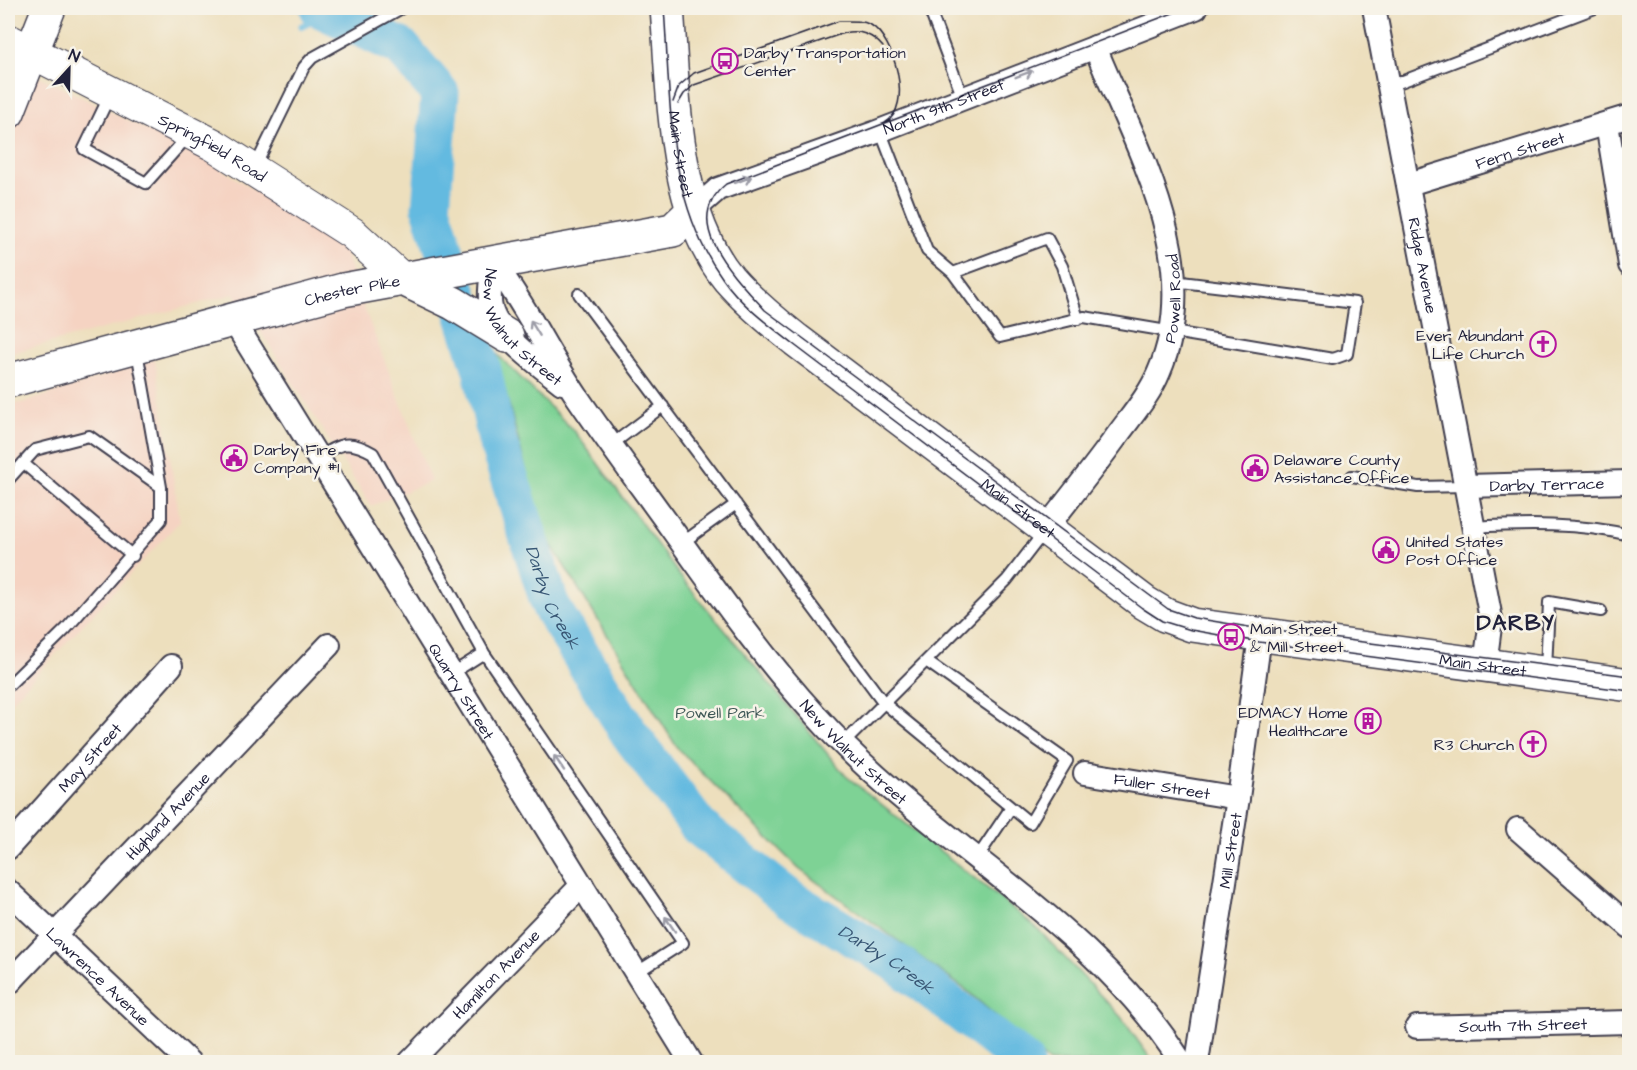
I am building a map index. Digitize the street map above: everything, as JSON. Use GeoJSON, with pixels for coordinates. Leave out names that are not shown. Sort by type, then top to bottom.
{"type":"FeatureCollection","features":[{"type":"Feature","properties":{"kind":"main road"},"geometry":{"type":"LineString","coordinates":[[8,112],[19,46],[49,8]]}},
{"type":"Feature","properties":{"kind":"main road","name":"Main Street"},"geometry":{"type":"LineString","coordinates":[[667,8],[685,182],[708,244],[728,277],[762,313],[1165,615],[1192,625],[1260,636],[1629,685]]}},
{"type":"Feature","properties":{"kind":"main road","name":"Chester Pike"},"geometry":{"type":"LineString","coordinates":[[8,381],[343,290],[674,230],[694,210]]}},
{"type":"Feature","properties":{"kind":"main road"},"geometry":{"type":"LineString","coordinates":[[401,278],[507,336]]}},
{"type":"Feature","properties":{"kind":"street","name":"North 9th Street"},"geometry":{"type":"LineString","coordinates":[[694,210],[718,189],[880,130],[1196,8]]}},
{"type":"Feature","properties":{"kind":"street","name":"Ridge Avenue"},"geometry":{"type":"LineString","coordinates":[[1374,8],[1491,619],[1485,665]]}},
{"type":"Feature","properties":{"kind":"street","name":"Springfield Road"},"geometry":{"type":"LineString","coordinates":[[19,46],[192,132],[358,238],[401,278]]}},
{"type":"Feature","properties":{"kind":"street","name":"Powell Road"},"geometry":{"type":"LineString","coordinates":[[1047,527],[1139,407],[1159,372],[1170,333],[1172,249],[1153,186],[1095,47]]}},
{"type":"Feature","properties":{"kind":"street","name":"Fern Street"},"geometry":{"type":"LineString","coordinates":[[1409,184],[1629,116]]}},
{"type":"Feature","properties":{"kind":"street"},"geometry":{"type":"LineString","coordinates":[[1607,124],[1629,265]]}},
{"type":"Feature","properties":{"kind":"street","name":"New Walnut Street"},"geometry":{"type":"LineString","coordinates":[[479,265],[489,302],[507,336],[577,396]]}},
{"type":"Feature","properties":{"kind":"street","name":"New Walnut Street"},"geometry":{"type":"LineString","coordinates":[[479,265],[517,293],[525,311],[577,396],[746,633],[843,744],[867,770],[1060,924],[1129,995],[1164,1036],[1181,1062]]}},
{"type":"Feature","properties":{"kind":"street","name":"Quarry Street"},"geometry":{"type":"LineString","coordinates":[[233,320],[692,1062]]}},
{"type":"Feature","properties":{"kind":"street","name":"Darby Terrace"},"geometry":{"type":"LineString","coordinates":[[1466,486],[1629,482]]}},
{"type":"Feature","properties":{"kind":"street","name":"Mill Street"},"geometry":{"type":"LineString","coordinates":[[1197,1062],[1238,798],[1260,636]]}},
{"type":"Feature","properties":{"kind":"street","name":"Highland Avenue"},"geometry":{"type":"LineString","coordinates":[[8,984],[329,645]]}},
{"type":"Feature","properties":{"kind":"street","name":"May Street"},"geometry":{"type":"LineString","coordinates":[[8,848],[171,666]]}},
{"type":"Feature","properties":{"kind":"street","name":"Fuller Street"},"geometry":{"type":"LineString","coordinates":[[1076,767],[1238,798]]}},
{"type":"Feature","properties":{"kind":"street"},"geometry":{"type":"LineString","coordinates":[[1518,829],[1629,927]]}},
{"type":"Feature","properties":{"kind":"street","name":"Hamilton Avenue"},"geometry":{"type":"LineString","coordinates":[[410,1062],[582,885]]}},
{"type":"Feature","properties":{"kind":"street","name":"Lawrence Avenue"},"geometry":{"type":"LineString","coordinates":[[8,891],[189,1062]]}},
{"type":"Feature","properties":{"kind":"street","name":"South 7th Street"},"geometry":{"type":"LineString","coordinates":[[1417,1027],[1629,1022]]}},
{"type":"Feature","properties":{"kind":"lane"},"geometry":{"type":"LineString","coordinates":[[253,170],[298,76],[312,58],[402,8]]}},
{"type":"Feature","properties":{"kind":"lane"},"geometry":{"type":"LineString","coordinates":[[929,8],[963,98]]}},
{"type":"Feature","properties":{"kind":"lane"},"geometry":{"type":"LineString","coordinates":[[1390,86],[1595,8]]}},
{"type":"Feature","properties":{"kind":"lane"},"geometry":{"type":"LineString","coordinates":[[111,92],[84,149],[146,183],[192,132]]}},
{"type":"Feature","properties":{"kind":"lane"},"geometry":{"type":"LineString","coordinates":[[880,130],[927,251],[953,273],[1000,337],[1084,318],[1333,359],[1347,354],[1355,303],[1173,281]]}},
{"type":"Feature","properties":{"kind":"lane"},"geometry":{"type":"LineString","coordinates":[[953,273],[1047,238],[1062,266],[1078,319]]}},
{"type":"Feature","properties":{"kind":"lane"},"geometry":{"type":"LineString","coordinates":[[579,294],[884,703],[1030,823],[1076,767],[926,661]]}},
{"type":"Feature","properties":{"kind":"lane"},"geometry":{"type":"LineString","coordinates":[[8,686],[66,629],[133,556],[161,520],[161,487],[137,346]]}},
{"type":"Feature","properties":{"kind":"lane"},"geometry":{"type":"LineString","coordinates":[[611,444],[663,406]]}},
{"type":"Feature","properties":{"kind":"lane"},"geometry":{"type":"LineString","coordinates":[[8,480],[35,450],[88,436],[161,487]]}},
{"type":"Feature","properties":{"kind":"lane"},"geometry":{"type":"LineString","coordinates":[[318,458],[338,444],[360,446],[373,453],[484,652],[683,943],[636,973]]}},
{"type":"Feature","properties":{"kind":"lane"},"geometry":{"type":"LineString","coordinates":[[23,463],[133,556]]}},
{"type":"Feature","properties":{"kind":"lane"},"geometry":{"type":"LineString","coordinates":[[1352,476],[1418,487],[1466,486]]}},
{"type":"Feature","properties":{"kind":"lane"},"geometry":{"type":"LineString","coordinates":[[682,543],[736,504]]}},
{"type":"Feature","properties":{"kind":"lane"},"geometry":{"type":"LineString","coordinates":[[1473,527],[1518,524],[1595,527],[1629,535]]}},
{"type":"Feature","properties":{"kind":"lane"},"geometry":{"type":"LineString","coordinates":[[843,744],[1007,580],[1047,527]]}},
{"type":"Feature","properties":{"kind":"lane"},"geometry":{"type":"LineString","coordinates":[[1546,673],[1549,602],[1601,612]]}},
{"type":"Feature","properties":{"kind":"lane"},"geometry":{"type":"LineString","coordinates":[[451,674],[484,652]]}},
{"type":"Feature","properties":{"kind":"lane"},"geometry":{"type":"LineString","coordinates":[[977,858],[1010,808]]}},
{"type":"Feature","properties":{"kind":"shaded area"},"geometry":{"type":"Polygon","coordinates":[[[8,61],[204,158],[344,248],[356,287],[431,481],[371,506],[250,315],[234,294],[8,354],[8,61]]]}},
{"type":"Feature","properties":{"kind":"shaded area"},"geometry":{"type":"Polygon","coordinates":[[[155,359],[180,521],[8,705],[8,405],[26,402],[155,359]]]}},
{"type":"Feature","properties":{"kind":"green space","name":"Powell Park"},"geometry":{"type":"Polygon","coordinates":[[[495,352],[575,432],[680,576],[846,776],[1036,927],[1121,1017],[1153,1062],[1049,1062],[966,990],[799,869],[678,749],[542,530],[495,352]]]}},
{"type":"Feature","properties":{"kind":"waterway","name":"Darby Creek"},"geometry":{"type":"LineString","coordinates":[[319,8],[401,47],[440,93],[431,208],[482,370],[497,440],[551,607],[629,733],[699,827],[790,899],[898,964],[1024,1062]]}},
{"type":"Feature","properties":{"kind":"waterway"},"geometry":{"type":"LineString","coordinates":[[302,26],[331,12]]}},
{"type":"Feature","properties":{"kind":"tram line"},"geometry":{"type":"LineString","coordinates":[[664,8],[671,114],[681,183],[704,249],[730,288],[756,314],[793,344],[1142,608],[1162,621],[1191,630],[1259,642],[1630,691]]}},
{"type":"Feature","properties":{"kind":"tram line"},"geometry":{"type":"LineString","coordinates":[[1186,8],[726,184],[713,199],[708,216],[710,233],[717,250],[727,266],[765,310],[1168,609],[1194,618],[1261,629],[1630,676]]}},
{"type":"Feature","properties":{"kind":"tram line"},"geometry":{"type":"LineString","coordinates":[[673,102],[679,86],[694,73],[839,21],[855,21],[871,25],[887,44],[893,58],[899,88],[898,102],[894,114],[885,123]]}},
{"type":"Feature","properties":{"kind":"tram line"},"geometry":{"type":"LineString","coordinates":[[678,104],[684,94],[694,85],[844,33],[865,34],[875,39],[883,47]]}},
{"type":"Feature","properties":{"kind":"place","name":"Darby Transportation Center"},"geometry":{"type":"Point","coordinates":[725,61]}},
{"type":"Feature","properties":{"kind":"place","name":"Ever Abundant Life Church"},"geometry":{"type":"Point","coordinates":[1543,344]}},
{"type":"Feature","properties":{"kind":"place","name":"Darby Fire Company #1"},"geometry":{"type":"Point","coordinates":[234,458]}},
{"type":"Feature","properties":{"kind":"place","name":"Delaware County Assistance Office"},"geometry":{"type":"Point","coordinates":[1255,468]}},
{"type":"Feature","properties":{"kind":"place","name":"United States Post Office"},"geometry":{"type":"Point","coordinates":[1386,550]}},
{"type":"Feature","properties":{"kind":"place","name":"Main Street & Mill Street"},"geometry":{"type":"Point","coordinates":[1231,637]}},
{"type":"Feature","properties":{"kind":"place","name":"EDMACY Home Healthcare"},"geometry":{"type":"Point","coordinates":[1368,721]}},
{"type":"Feature","properties":{"kind":"place","name":"R3 Church"},"geometry":{"type":"Point","coordinates":[1533,744]}},
{"type":"Feature","properties":{"kind":"district","name":"DARBY"},"geometry":{"type":"Point","coordinates":[1516,622]}}]}
